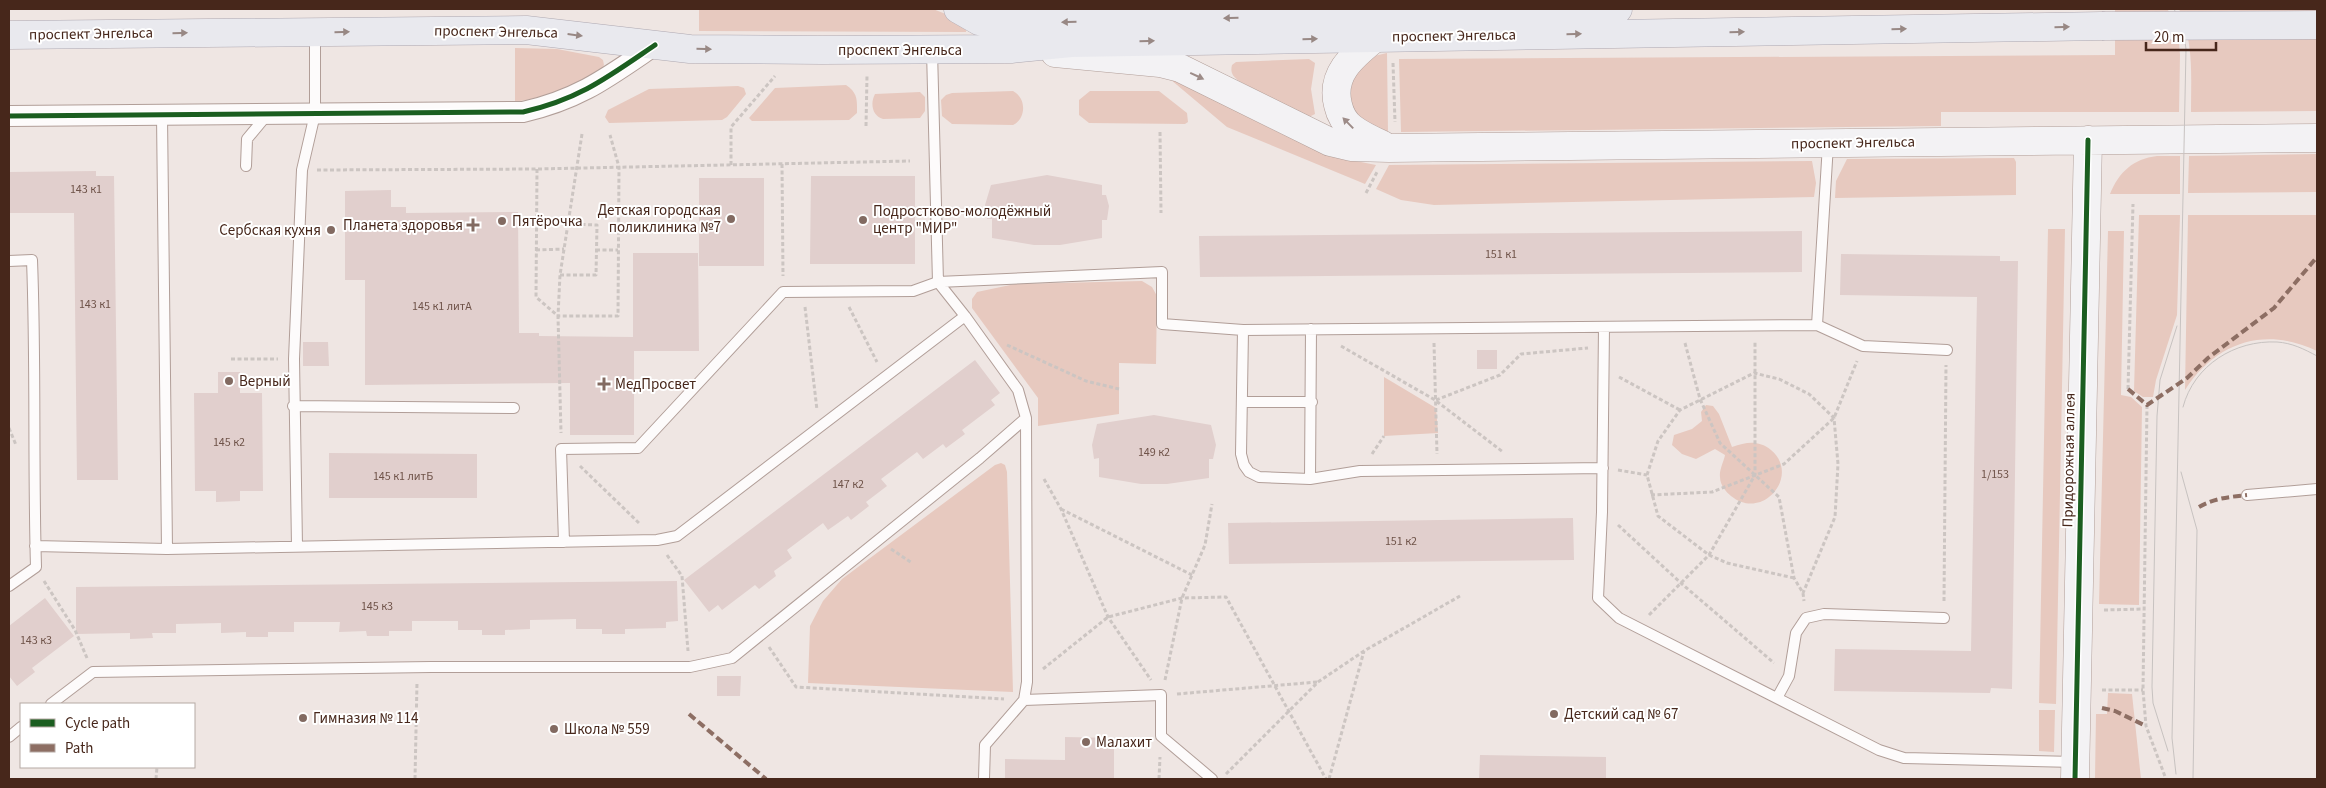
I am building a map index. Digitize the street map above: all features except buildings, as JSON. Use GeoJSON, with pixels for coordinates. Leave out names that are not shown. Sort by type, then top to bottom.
{"type":"FeatureCollection","features":[{"type":"Feature","properties":{"kind":"main road","name":"проспект Энгельса"},"geometry":{"type":"LineString","coordinates":[[958,9],[979,21],[1007,24],[1618,9]]}},
{"type":"Feature","properties":{"kind":"main road","name":"проспект Энгельса"},"geometry":{"type":"LineString","coordinates":[[9,35],[526,30],[690,49],[932,51],[1012,49],[1071,43],[1384,46],[2102,26],[2317,25]]}},
{"type":"Feature","properties":{"kind":"main road","name":"проспект Энгельса"},"geometry":{"type":"LineString","coordinates":[[1384,46],[1356,54],[1344,67],[1337,79],[1336,95],[1341,115],[1350,127],[1388,148]]}},
{"type":"Feature","properties":{"kind":"main road","name":"проспект Энгельса"},"geometry":{"type":"LineString","coordinates":[[1012,49],[1160,63],[1194,74],[1330,142],[1351,147],[2317,138]]}},
{"type":"Feature","properties":{"kind":"main road","name":"Придорожная аллея"},"geometry":{"type":"LineString","coordinates":[[2075,771],[2088,140]]}},
{"type":"Feature","properties":{"kind":"street"},"geometry":{"type":"LineString","coordinates":[[9,116],[523,112],[551,106],[576,96],[601,82],[655,45]]}},
{"type":"Feature","properties":{"kind":"lane"},"geometry":{"type":"LineString","coordinates":[[297,546],[294,359],[302,170],[315,114],[315,32]]}},
{"type":"Feature","properties":{"kind":"lane"},"geometry":{"type":"LineString","coordinates":[[932,51],[938,282],[1018,390],[1026,418],[1027,682],[1024,700],[985,745],[984,779]]}},
{"type":"Feature","properties":{"kind":"lane"},"geometry":{"type":"LineString","coordinates":[[246,166],[247,139],[267,115]]}},
{"type":"Feature","properties":{"kind":"lane"},"geometry":{"type":"LineString","coordinates":[[162,116],[166,549]]}},
{"type":"Feature","properties":{"kind":"lane"},"geometry":{"type":"LineString","coordinates":[[1817,325],[1828,143]]}},
{"type":"Feature","properties":{"kind":"lane"},"geometry":{"type":"LineString","coordinates":[[9,260],[32,260],[35,325],[33,485],[36,567],[9,586]]}},
{"type":"Feature","properties":{"kind":"lane"},"geometry":{"type":"LineString","coordinates":[[564,542],[561,448],[638,448],[783,292],[913,291],[938,282],[1162,272],[1162,324],[1243,330],[1817,325],[1863,346],[1947,350]]}},
{"type":"Feature","properties":{"kind":"lane"},"geometry":{"type":"LineString","coordinates":[[35,546],[166,549],[657,540],[677,536],[965,316]]}},
{"type":"Feature","properties":{"kind":"lane"},"geometry":{"type":"LineString","coordinates":[[1604,326],[1602,512],[1598,598],[1619,618],[1879,750],[1904,758],[2075,771]]}},
{"type":"Feature","properties":{"kind":"lane"},"geometry":{"type":"LineString","coordinates":[[1310,479],[1311,329]]}},
{"type":"Feature","properties":{"kind":"lane"},"geometry":{"type":"LineString","coordinates":[[1243,330],[1240,454],[1249,472],[1259,476],[1310,479],[1360,471],[1602,468]]}},
{"type":"Feature","properties":{"kind":"lane"},"geometry":{"type":"LineString","coordinates":[[1242,402],[1312,402]]}},
{"type":"Feature","properties":{"kind":"lane"},"geometry":{"type":"LineString","coordinates":[[294,406],[514,408]]}},
{"type":"Feature","properties":{"kind":"lane"},"geometry":{"type":"LineString","coordinates":[[52,703],[93,672],[417,667],[690,667],[732,658],[980,458],[1026,418]]}},
{"type":"Feature","properties":{"kind":"lane"},"geometry":{"type":"LineString","coordinates":[[2247,495],[2317,489]]}},
{"type":"Feature","properties":{"kind":"lane"},"geometry":{"type":"LineString","coordinates":[[1777,698],[1789,676],[1796,633],[1806,618],[1824,614],[1944,618]]}},
{"type":"Feature","properties":{"kind":"lane"},"geometry":{"type":"LineString","coordinates":[[1024,700],[1161,695],[1160,736],[1212,779]]}},
{"type":"Feature","properties":{"kind":"lane"},"geometry":{"type":"LineString","coordinates":[[9,737],[20,728]]}},
{"type":"Feature","properties":{"kind":"path"},"geometry":{"type":"LineString","coordinates":[[1366,193],[1388,148],[1384,46]]}},
{"type":"Feature","properties":{"kind":"path"},"geometry":{"type":"LineString","coordinates":[[731,164],[731,127],[775,76]]}},
{"type":"Feature","properties":{"kind":"path"},"geometry":{"type":"LineString","coordinates":[[866,76],[866,126]]}},
{"type":"Feature","properties":{"kind":"path"},"geometry":{"type":"LineString","coordinates":[[1160,132],[1161,213]]}},
{"type":"Feature","properties":{"kind":"path"},"geometry":{"type":"LineString","coordinates":[[561,448],[558,316],[560,275],[582,134]]}},
{"type":"Feature","properties":{"kind":"path"},"geometry":{"type":"LineString","coordinates":[[537,169],[536,297],[558,316],[618,316],[619,167],[610,136]]}},
{"type":"Feature","properties":{"kind":"path"},"geometry":{"type":"LineString","coordinates":[[302,170],[537,169],[910,161]]}},
{"type":"Feature","properties":{"kind":"path"},"geometry":{"type":"LineString","coordinates":[[782,164],[783,292]]}},
{"type":"Feature","properties":{"kind":"path"},"geometry":{"type":"LineString","coordinates":[[2128,389],[2133,204]]}},
{"type":"Feature","properties":{"kind":"path"},"geometry":{"type":"LineString","coordinates":[[560,275],[596,275],[597,225],[569,224]]}},
{"type":"Feature","properties":{"kind":"path"},"geometry":{"type":"LineString","coordinates":[[536,250],[564,250]]}},
{"type":"Feature","properties":{"kind":"path"},"geometry":{"type":"LineString","coordinates":[[596,250],[618,250]]}},
{"type":"Feature","properties":{"kind":"path"},"geometry":{"type":"LineString","coordinates":[[804,291],[819,428]]}},
{"type":"Feature","properties":{"kind":"path"},"geometry":{"type":"LineString","coordinates":[[841,291],[885,377]]}},
{"type":"Feature","properties":{"kind":"path"},"geometry":{"type":"LineString","coordinates":[[1638,626],[1709,555],[1755,475],[1755,325]]}},
{"type":"Feature","properties":{"kind":"path"},"geometry":{"type":"LineString","coordinates":[[1680,326],[1700,399],[1720,443],[1779,497],[1794,578],[1803,593],[1835,517],[1838,464],[1834,418],[1809,394],[1779,379],[1754,373],[1700,399],[1680,410],[1658,441],[1647,475],[1658,516],[1709,555],[1727,563],[1794,578]]}},
{"type":"Feature","properties":{"kind":"path"},"geometry":{"type":"LineString","coordinates":[[1434,328],[1437,470]]}},
{"type":"Feature","properties":{"kind":"path"},"geometry":{"type":"LineString","coordinates":[[1311,329],[1436,400],[1526,469]]}},
{"type":"Feature","properties":{"kind":"path"},"geometry":{"type":"LineString","coordinates":[[982,341],[1003,343],[1086,381],[1119,389]]}},
{"type":"Feature","properties":{"kind":"path"},"geometry":{"type":"LineString","coordinates":[[1651,495],[1712,492],[1784,464],[1834,418],[1863,346]]}},
{"type":"Feature","properties":{"kind":"path"},"geometry":{"type":"LineString","coordinates":[[1436,400],[1500,375],[1522,354],[1604,347]]}},
{"type":"Feature","properties":{"kind":"path"},"geometry":{"type":"LineString","coordinates":[[1944,618],[1947,350]]}},
{"type":"Feature","properties":{"kind":"path"},"geometry":{"type":"LineString","coordinates":[[230,359],[294,359]]}},
{"type":"Feature","properties":{"kind":"path"},"geometry":{"type":"LineString","coordinates":[[1604,368],[1680,410]]}},
{"type":"Feature","properties":{"kind":"path"},"geometry":{"type":"LineString","coordinates":[[2147,405],[2143,690],[2146,726],[2166,779]]}},
{"type":"Feature","properties":{"kind":"path"},"geometry":{"type":"LineString","coordinates":[[1027,449],[1061,509],[1108,617],[1161,695]]}},
{"type":"Feature","properties":{"kind":"path"},"geometry":{"type":"LineString","coordinates":[[1602,468],[1647,475]]}},
{"type":"Feature","properties":{"kind":"path"},"geometry":{"type":"LineString","coordinates":[[1161,695],[1182,598],[1205,545],[1212,504]]}},
{"type":"Feature","properties":{"kind":"path"},"geometry":{"type":"LineString","coordinates":[[1061,509],[1192,575]]}},
{"type":"Feature","properties":{"kind":"path"},"geometry":{"type":"LineString","coordinates":[[1602,512],[1789,676]]}},
{"type":"Feature","properties":{"kind":"path"},"geometry":{"type":"LineString","coordinates":[[878,540],[912,563]]}},
{"type":"Feature","properties":{"kind":"path"},"geometry":{"type":"LineString","coordinates":[[36,567],[76,630],[93,672]]}},
{"type":"Feature","properties":{"kind":"path"},"geometry":{"type":"LineString","coordinates":[[1220,779],[1318,682],[1364,651],[1460,596]]}},
{"type":"Feature","properties":{"kind":"path"},"geometry":{"type":"LineString","coordinates":[[1027,682],[1108,617],[1182,598],[1226,597],[1327,779]]}},
{"type":"Feature","properties":{"kind":"path"},"geometry":{"type":"LineString","coordinates":[[2104,617],[2104,608],[2144,609]]}},
{"type":"Feature","properties":{"kind":"path"},"geometry":{"type":"LineString","coordinates":[[760,635],[796,687],[908,695],[1024,700]]}},
{"type":"Feature","properties":{"kind":"path"},"geometry":{"type":"LineString","coordinates":[[1327,779],[1364,651]]}},
{"type":"Feature","properties":{"kind":"path"},"geometry":{"type":"LineString","coordinates":[[415,779],[417,667]]}},
{"type":"Feature","properties":{"kind":"path"},"geometry":{"type":"LineString","coordinates":[[2102,699],[2103,680]]}},
{"type":"Feature","properties":{"kind":"path"},"geometry":{"type":"LineString","coordinates":[[1161,695],[1318,682]]}},
{"type":"Feature","properties":{"kind":"path"},"geometry":{"type":"LineString","coordinates":[[2102,690],[2143,690]]}},
{"type":"Feature","properties":{"kind":"shaded area"},"geometry":{"type":"Polygon","coordinates":[[[699,9],[933,9],[966,22],[966,32],[699,31],[699,9]]]}},
{"type":"Feature","properties":{"kind":"shaded area"},"geometry":{"type":"Polygon","coordinates":[[[2115,9],[2168,10],[2178,29],[2180,55],[2179,112],[1941,112],[1941,126],[1401,132],[1399,59],[2115,55],[2115,9]]]}},
{"type":"Feature","properties":{"kind":"shaded area"},"geometry":{"type":"Polygon","coordinates":[[[2179,9],[2317,9],[2317,111],[2191,112],[2189,47],[2184,21],[2179,9]]]}},
{"type":"Feature","properties":{"kind":"shaded area"},"geometry":{"type":"Polygon","coordinates":[[[515,48],[557,49],[599,57],[603,60],[604,65],[601,70],[560,90],[515,102],[515,48]]]}},
{"type":"Feature","properties":{"kind":"shaded area"},"geometry":{"type":"Polygon","coordinates":[[[1387,53],[1388,132],[1354,120],[1347,79],[1374,56],[1387,53]]]}},
{"type":"Feature","properties":{"kind":"shaded area"},"geometry":{"type":"Polygon","coordinates":[[[1309,59],[1315,63],[1311,89],[1315,114],[1307,118],[1239,81],[1231,70],[1232,65],[1236,62],[1309,59]]]}},
{"type":"Feature","properties":{"kind":"shaded area"},"geometry":{"type":"Polygon","coordinates":[[[1158,69],[1351,160],[1376,165],[1365,184],[1227,127],[1158,69]]]}},
{"type":"Feature","properties":{"kind":"shaded area"},"geometry":{"type":"Polygon","coordinates":[[[846,85],[853,91],[857,101],[857,113],[849,120],[752,121],[749,118],[775,88],[846,85]]]}},
{"type":"Feature","properties":{"kind":"shaded area"},"geometry":{"type":"Polygon","coordinates":[[[738,86],[744,88],[746,94],[727,117],[722,120],[609,123],[605,117],[608,110],[649,89],[738,86]]]}},
{"type":"Feature","properties":{"kind":"shaded area"},"geometry":{"type":"Polygon","coordinates":[[[1013,91],[1021,98],[1023,108],[1020,118],[1013,125],[952,124],[942,116],[941,100],[946,95],[952,93],[1013,91]]]}},
{"type":"Feature","properties":{"kind":"shaded area"},"geometry":{"type":"Polygon","coordinates":[[[1090,91],[1159,91],[1187,113],[1188,122],[1185,124],[1089,123],[1079,115],[1079,100],[1090,91]]]}},
{"type":"Feature","properties":{"kind":"shaded area"},"geometry":{"type":"Polygon","coordinates":[[[920,92],[925,97],[925,111],[920,118],[883,119],[874,112],[872,105],[875,94],[920,92]]]}},
{"type":"Feature","properties":{"kind":"shaded area"},"geometry":{"type":"Polygon","coordinates":[[[2317,154],[2317,192],[2188,193],[2189,156],[2317,154]]]}},
{"type":"Feature","properties":{"kind":"shaded area"},"geometry":{"type":"Polygon","coordinates":[[[2157,156],[2180,156],[2180,194],[2110,194],[2122,173],[2128,168],[2141,160],[2157,156]]]}},
{"type":"Feature","properties":{"kind":"shaded area"},"geometry":{"type":"Polygon","coordinates":[[[2014,158],[2016,162],[2016,195],[1835,198],[1836,181],[1847,159],[2014,158]]]}},
{"type":"Feature","properties":{"kind":"shaded area"},"geometry":{"type":"Polygon","coordinates":[[[1812,161],[1816,183],[1814,197],[1434,205],[1401,200],[1376,189],[1389,165],[1812,161]]]}},
{"type":"Feature","properties":{"kind":"shaded area"},"geometry":{"type":"Polygon","coordinates":[[[2139,215],[2180,215],[2177,315],[2156,380],[2153,397],[2143,397],[2134,391],[2139,215]]]}},
{"type":"Feature","properties":{"kind":"shaded area"},"geometry":{"type":"Polygon","coordinates":[[[2188,215],[2317,215],[2317,351],[2279,340],[2243,343],[2211,360],[2185,390],[2188,215]]]}},
{"type":"Feature","properties":{"kind":"shaded area"},"geometry":{"type":"Polygon","coordinates":[[[2048,229],[2065,229],[2056,704],[2039,703],[2048,229]]]}},
{"type":"Feature","properties":{"kind":"shaded area"},"geometry":{"type":"Polygon","coordinates":[[[2108,231],[2124,231],[2121,395],[2131,397],[2142,407],[2139,605],[2099,604],[2108,231]]]}},
{"type":"Feature","properties":{"kind":"shaded area"},"geometry":{"type":"Polygon","coordinates":[[[1142,281],[1152,287],[1157,296],[1156,364],[1119,363],[1119,414],[1038,426],[1038,398],[972,308],[972,299],[977,292],[1015,284],[1142,281]]]}},
{"type":"Feature","properties":{"kind":"shaded area"},"geometry":{"type":"Polygon","coordinates":[[[1384,377],[1436,408],[1438,433],[1384,436],[1384,377]]]}},
{"type":"Feature","properties":{"kind":"shaded area"},"geometry":{"type":"Polygon","coordinates":[[[1706,405],[1713,406],[1719,414],[1732,447],[1757,443],[1771,450],[1779,460],[1782,471],[1780,482],[1774,492],[1766,499],[1755,503],[1743,503],[1731,496],[1720,480],[1725,455],[1715,449],[1696,459],[1682,454],[1672,445],[1674,435],[1692,429],[1702,421],[1701,412],[1706,405]]]}},
{"type":"Feature","properties":{"kind":"shaded area"},"geometry":{"type":"Polygon","coordinates":[[[1001,463],[1005,465],[1007,472],[1013,692],[808,683],[810,626],[823,601],[842,579],[995,465],[1001,463]]]}},
{"type":"Feature","properties":{"kind":"shaded area"},"geometry":{"type":"Polygon","coordinates":[[[2108,693],[2132,694],[2141,779],[2095,779],[2096,714],[2107,714],[2108,693]]]}},
{"type":"Feature","properties":{"kind":"shaded area"},"geometry":{"type":"Polygon","coordinates":[[[2039,710],[2055,710],[2054,752],[2039,751],[2039,710]]]}},
{"type":"Feature","properties":{"kind":"tram line"},"geometry":{"type":"LineString","coordinates":[[2174,9],[2183,28],[2186,49],[2172,738],[2176,774]]}},
{"type":"Feature","properties":{"kind":"tram line"},"geometry":{"type":"LineString","coordinates":[[2168,751],[2153,703],[2152,687],[2157,416],[2160,380],[2177,326]]}},
{"type":"Feature","properties":{"kind":"tram line"},"geometry":{"type":"LineString","coordinates":[[2183,407],[2188,392],[2207,367],[2218,358],[2246,345],[2261,342],[2277,342],[2293,345],[2317,356]]}},
{"type":"Feature","properties":{"kind":"tram line"},"geometry":{"type":"LineString","coordinates":[[2181,472],[2197,530],[2193,779]]}},
{"type":"Feature","properties":{"kind":"marked path"},"geometry":{"type":"LineString","coordinates":[[2128,389],[2147,405],[2187,378],[2208,358],[2274,308],[2317,257]]}},
{"type":"Feature","properties":{"kind":"marked path"},"geometry":{"type":"LineString","coordinates":[[2199,507],[2216,500],[2247,495]]}},
{"type":"Feature","properties":{"kind":"marked path"},"geometry":{"type":"LineString","coordinates":[[2102,708],[2115,711],[2146,726]]}},
{"type":"Feature","properties":{"kind":"marked path"},"geometry":{"type":"LineString","coordinates":[[689,714],[766,779]]}},
{"type":"Feature","properties":{"kind":"cycle path"},"geometry":{"type":"LineString","coordinates":[[9,116],[523,112],[561,101],[593,86],[655,45]]}},
{"type":"Feature","properties":{"kind":"cycle path"},"geometry":{"type":"LineString","coordinates":[[2075,779],[2088,140]]}},
{"type":"Feature","properties":{"kind":"place","name":"Детская городская поликлиника №7"},"geometry":{"type":"Point","coordinates":[731,219]}},
{"type":"Feature","properties":{"kind":"place","name":"Подростково-молодёжный центр \"МИР\""},"geometry":{"type":"Point","coordinates":[863,220]}},
{"type":"Feature","properties":{"kind":"place","name":"Пятёрочка"},"geometry":{"type":"Point","coordinates":[502,221]}},
{"type":"Feature","properties":{"kind":"place","name":"Планета здоровья"},"geometry":{"type":"Point","coordinates":[473,225]}},
{"type":"Feature","properties":{"kind":"place","name":"Сербская кухня"},"geometry":{"type":"Point","coordinates":[331,230]}},
{"type":"Feature","properties":{"kind":"place","name":"Верный"},"geometry":{"type":"Point","coordinates":[229,381]}},
{"type":"Feature","properties":{"kind":"place","name":"МедПросвет"},"geometry":{"type":"Point","coordinates":[604,384]}},
{"type":"Feature","properties":{"kind":"place","name":"Детский сад № 67"},"geometry":{"type":"Point","coordinates":[1554,714]}},
{"type":"Feature","properties":{"kind":"place","name":"Гимназия № 114"},"geometry":{"type":"Point","coordinates":[303,718]}},
{"type":"Feature","properties":{"kind":"place","name":"Школа № 559"},"geometry":{"type":"Point","coordinates":[554,729]}},
{"type":"Feature","properties":{"kind":"place","name":"Малахит"},"geometry":{"type":"Point","coordinates":[1086,742]}}]}
